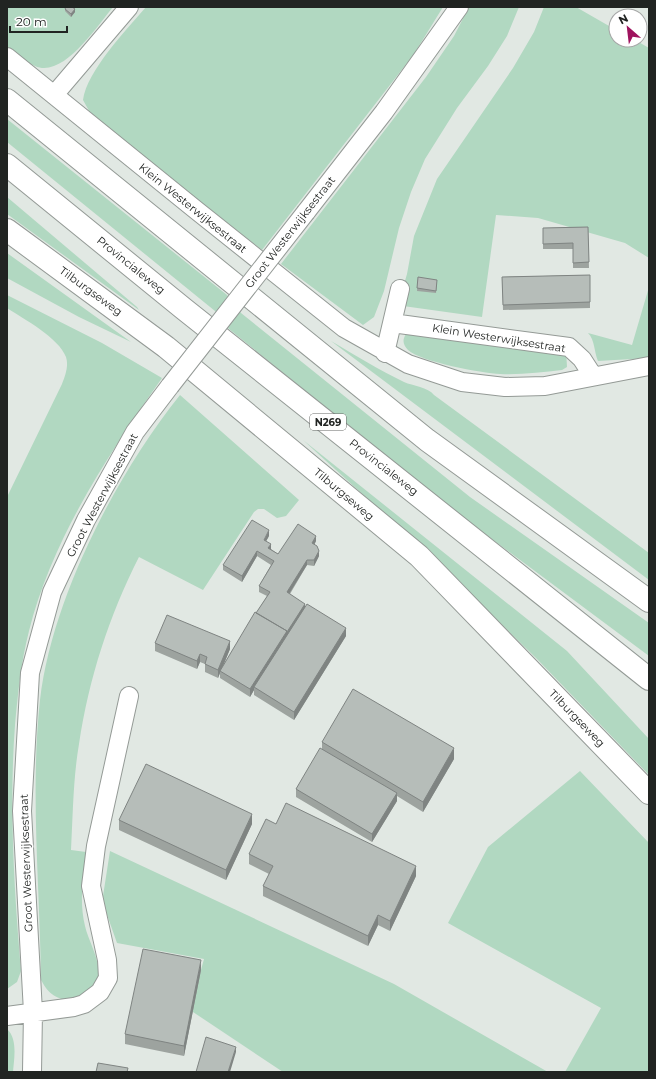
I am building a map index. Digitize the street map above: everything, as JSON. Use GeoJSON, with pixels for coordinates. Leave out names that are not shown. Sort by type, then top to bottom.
{"type":"FeatureCollection","features":[{"type":"Feature","properties":{"kind":"main road"},"geometry":{"type":"LineString","coordinates":[[7,100],[427,440],[649,601]]}},
{"type":"Feature","properties":{"kind":"main road","name":"Provincialeweg"},"geometry":{"type":"LineString","coordinates":[[7,165],[184,309],[649,679]]}},
{"type":"Feature","properties":{"kind":"main road","name":"Tilburgseweg"},"geometry":{"type":"LineString","coordinates":[[7,230],[166,347],[419,556],[649,793]]}},
{"type":"Feature","properties":{"kind":"street"},"geometry":{"type":"LineString","coordinates":[[54,95],[130,7]]}},
{"type":"Feature","properties":{"kind":"street","name":"Groot Westerwijksestraat"},"geometry":{"type":"LineString","coordinates":[[32,1072],[33,1012],[22,811],[30,673],[52,592],[86,520],[134,432],[384,112],[458,7]]}},
{"type":"Feature","properties":{"kind":"street","name":"Klein Westerwijksestraat"},"geometry":{"type":"LineString","coordinates":[[7,56],[318,308],[344,328],[385,353],[436,375],[469,383],[505,387],[545,386],[649,366]]}},
{"type":"Feature","properties":{"kind":"street"},"geometry":{"type":"LineString","coordinates":[[385,353],[400,289]]}},
{"type":"Feature","properties":{"kind":"street","name":"Klein Westerwijksestraat"},"geometry":{"type":"LineString","coordinates":[[392,323],[569,347],[582,359],[593,376]]}},
{"type":"Feature","properties":{"kind":"street"},"geometry":{"type":"LineString","coordinates":[[7,1016],[74,1007],[84,1004],[100,992],[108,978],[107,960],[91,886],[96,846],[129,696]]}},
{"type":"Feature","properties":{"kind":"green space"},"geometry":{"type":"Polygon","coordinates":[[[7,7],[113,7],[89,37],[68,58],[57,65],[46,68],[31,64],[7,46],[7,7]]]}},
{"type":"Feature","properties":{"kind":"green space"},"geometry":{"type":"Polygon","coordinates":[[[146,7],[443,7],[414,54],[262,250],[93,118],[83,100],[86,89],[99,64],[108,51],[146,7]]]}},
{"type":"Feature","properties":{"kind":"green space"},"geometry":{"type":"Polygon","coordinates":[[[469,7],[519,7],[507,36],[488,66],[457,108],[425,159],[411,192],[399,228],[384,291],[374,317],[363,325],[281,264],[426,77],[454,36],[469,7]]]}},
{"type":"Feature","properties":{"kind":"green space"},"geometry":{"type":"Polygon","coordinates":[[[544,7],[576,7],[608,25],[608,48],[649,48],[649,258],[625,243],[538,218],[496,215],[482,317],[403,306],[399,301],[407,274],[414,236],[437,179],[513,68],[534,32],[544,7]]]}},
{"type":"Feature","properties":{"kind":"green space"},"geometry":{"type":"Polygon","coordinates":[[[7,119],[227,295],[241,313],[470,497],[649,623],[649,656],[453,510],[229,329],[215,311],[7,142],[7,119]]]}},
{"type":"Feature","properties":{"kind":"green space"},"geometry":{"type":"Polygon","coordinates":[[[7,197],[137,307],[139,310],[7,214],[7,197]]]}},
{"type":"Feature","properties":{"kind":"green space"},"geometry":{"type":"Polygon","coordinates":[[[7,253],[131,342],[79,317],[7,278],[7,253]]]}},
{"type":"Feature","properties":{"kind":"green space"},"geometry":{"type":"Polygon","coordinates":[[[649,287],[649,358],[598,361],[592,339],[588,333],[632,345],[649,287]]]}},
{"type":"Feature","properties":{"kind":"green space"},"geometry":{"type":"Polygon","coordinates":[[[7,295],[102,343],[162,378],[102,468],[67,531],[52,563],[39,597],[29,631],[17,701],[12,786],[14,878],[21,971],[17,982],[7,989],[7,497],[62,384],[67,364],[66,357],[62,350],[49,336],[7,308],[7,295]]]}},
{"type":"Feature","properties":{"kind":"green space"},"geometry":{"type":"Polygon","coordinates":[[[406,334],[566,350],[567,367],[562,370],[516,374],[500,374],[466,369],[425,359],[408,350],[404,344],[406,334]]]}},
{"type":"Feature","properties":{"kind":"green space"},"geometry":{"type":"Polygon","coordinates":[[[331,341],[395,377],[431,392],[649,553],[649,580],[331,341]]]}},
{"type":"Feature","properties":{"kind":"green space"},"geometry":{"type":"Polygon","coordinates":[[[180,395],[299,500],[286,516],[277,518],[264,509],[258,509],[254,512],[203,590],[139,557],[128,579],[109,625],[94,671],[83,719],[77,757],[74,784],[71,850],[86,852],[82,889],[83,917],[96,957],[99,973],[98,981],[94,988],[73,1002],[54,996],[47,990],[41,980],[36,840],[37,735],[40,700],[47,661],[58,621],[90,539],[133,462],[156,427],[180,395]]]}},
{"type":"Feature","properties":{"kind":"green space"},"geometry":{"type":"Polygon","coordinates":[[[303,440],[567,651],[649,739],[649,775],[537,659],[448,572],[303,440]]]}},
{"type":"Feature","properties":{"kind":"green space"},"geometry":{"type":"Polygon","coordinates":[[[580,771],[649,843],[649,1072],[565,1072],[601,1008],[448,923],[488,847],[580,771]]]}},
{"type":"Feature","properties":{"kind":"green space"},"geometry":{"type":"Polygon","coordinates":[[[110,851],[394,984],[548,1072],[283,1072],[190,1010],[204,959],[117,943],[105,909],[103,896],[110,851]]]}},
{"type":"Feature","properties":{"kind":"green space"},"geometry":{"type":"Polygon","coordinates":[[[7,1029],[13,1038],[14,1044],[13,1072],[7,1072],[7,1029]]]}},
{"type":"Feature","properties":{"kind":"building"},"geometry":{"type":"Polygon","coordinates":[[[66,7],[72,7],[75,9],[71,14],[65,9],[66,7]]]}},
{"type":"Feature","properties":{"kind":"building"},"geometry":{"type":"Polygon","coordinates":[[[588,227],[589,262],[573,263],[573,243],[543,244],[543,228],[588,227]]]}},
{"type":"Feature","properties":{"kind":"building"},"geometry":{"type":"Polygon","coordinates":[[[590,275],[590,302],[503,305],[502,277],[590,275]]]}},
{"type":"Feature","properties":{"kind":"building"},"geometry":{"type":"Polygon","coordinates":[[[418,277],[437,280],[436,291],[417,288],[418,277]]]}},
{"type":"Feature","properties":{"kind":"building"},"geometry":{"type":"Polygon","coordinates":[[[252,520],[269,530],[264,540],[271,544],[268,548],[278,554],[298,524],[316,536],[312,543],[317,546],[319,551],[314,560],[307,560],[287,592],[305,604],[287,632],[256,613],[270,592],[259,586],[274,561],[257,551],[242,576],[223,565],[252,520]]]}},
{"type":"Feature","properties":{"kind":"building"},"geometry":{"type":"Polygon","coordinates":[[[307,604],[346,628],[294,712],[254,687],[307,604]]]}},
{"type":"Feature","properties":{"kind":"building"},"geometry":{"type":"Polygon","coordinates":[[[255,612],[287,631],[250,689],[220,671],[255,612]]]}},
{"type":"Feature","properties":{"kind":"building"},"geometry":{"type":"Polygon","coordinates":[[[167,615],[230,641],[218,670],[205,664],[207,657],[200,654],[197,661],[155,643],[167,615]]]}},
{"type":"Feature","properties":{"kind":"building"},"geometry":{"type":"Polygon","coordinates":[[[353,689],[454,748],[423,802],[322,742],[353,689]]]}},
{"type":"Feature","properties":{"kind":"building"},"geometry":{"type":"Polygon","coordinates":[[[320,748],[397,793],[372,834],[296,789],[320,748]]]}},
{"type":"Feature","properties":{"kind":"building"},"geometry":{"type":"Polygon","coordinates":[[[146,764],[252,814],[226,870],[119,820],[146,764]]]}},
{"type":"Feature","properties":{"kind":"building"},"geometry":{"type":"Polygon","coordinates":[[[286,803],[416,866],[390,921],[378,915],[368,936],[263,886],[273,866],[249,854],[266,819],[276,824],[286,803]]]}},
{"type":"Feature","properties":{"kind":"building"},"geometry":{"type":"Polygon","coordinates":[[[143,949],[201,960],[184,1046],[125,1034],[143,949]]]}},
{"type":"Feature","properties":{"kind":"building"},"geometry":{"type":"Polygon","coordinates":[[[206,1037],[236,1047],[228,1072],[196,1072],[206,1037]]]}},
{"type":"Feature","properties":{"kind":"building"},"geometry":{"type":"Polygon","coordinates":[[[98,1063],[128,1068],[127,1072],[96,1072],[98,1063]]]}}]}
